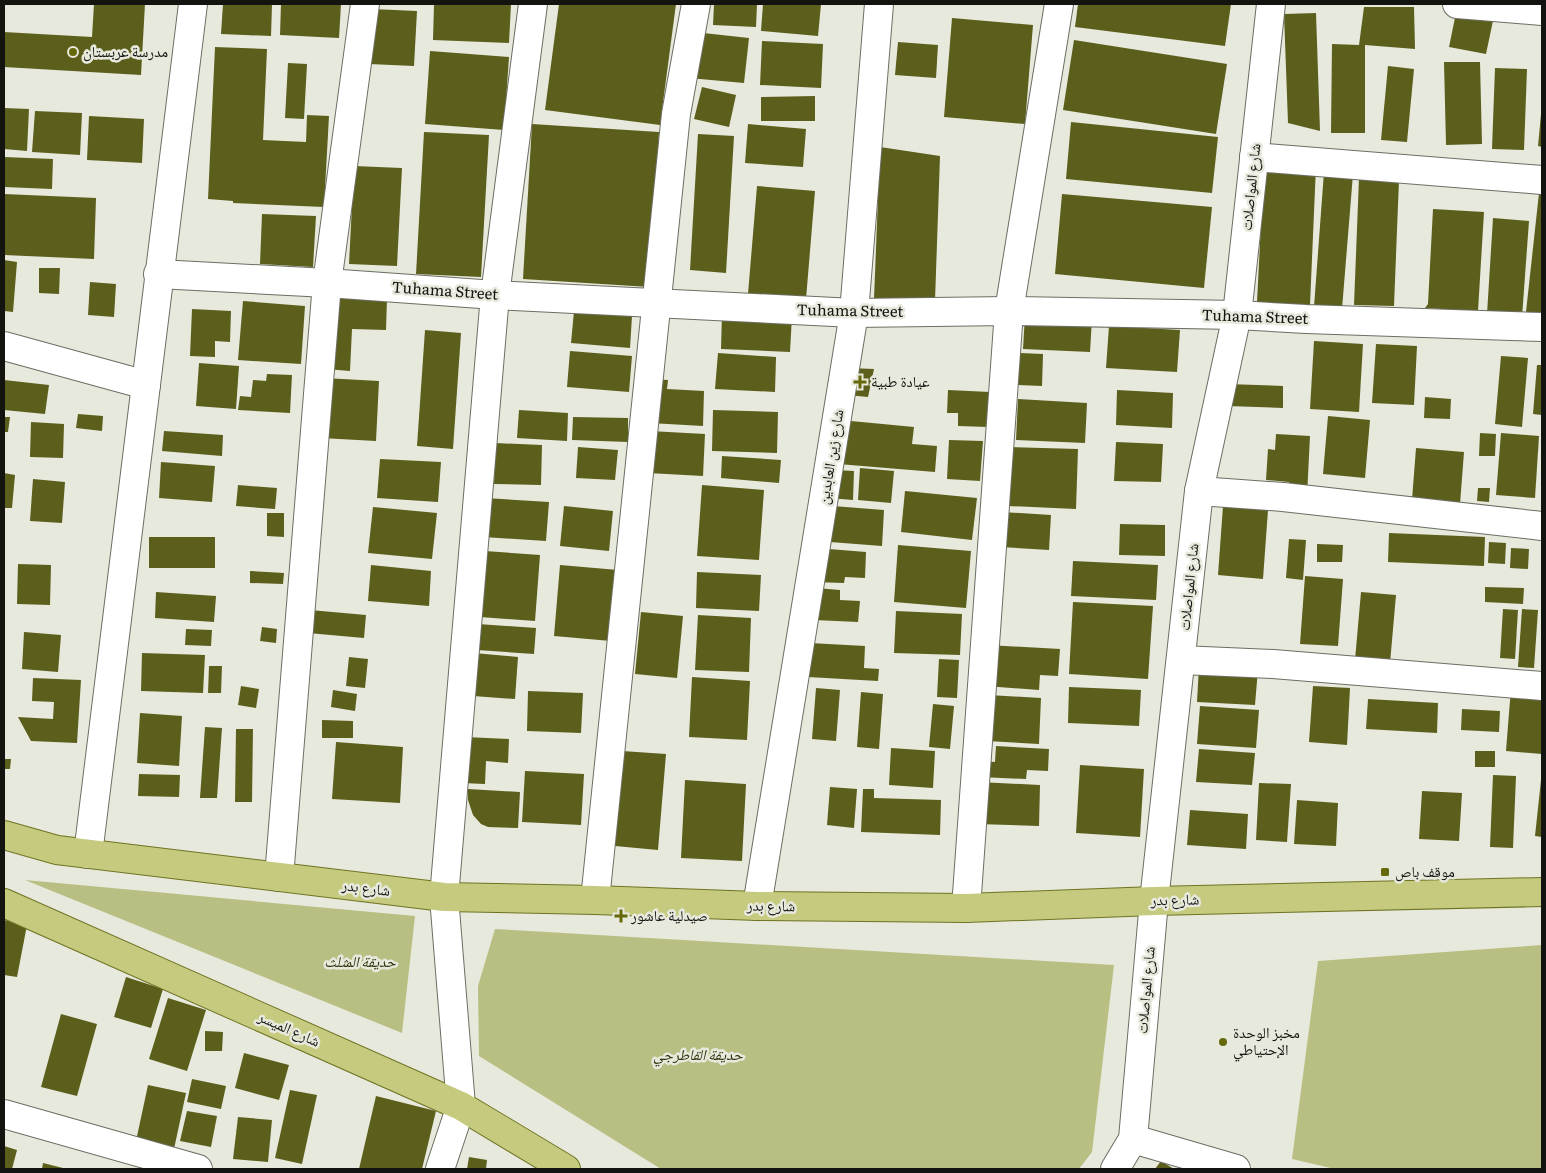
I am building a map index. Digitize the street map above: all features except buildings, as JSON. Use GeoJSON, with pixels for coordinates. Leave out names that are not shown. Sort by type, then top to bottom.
{"type":"FeatureCollection","features":[{"type":"Feature","properties":{"kind":"main road","name":"شارع بدر"},"geometry":{"type":"LineString","coordinates":[[4,835],[57,850],[444,897],[757,906],[966,908],[1154,901],[1542,892]]}},
{"type":"Feature","properties":{"kind":"main road","name":"شارع الميسر"},"geometry":{"type":"LineString","coordinates":[[4,903],[461,1106],[566,1169]]}},
{"type":"Feature","properties":{"kind":"street"},"geometry":{"type":"LineString","coordinates":[[88,854],[158,274],[193,4]]}},
{"type":"Feature","properties":{"kind":"street"},"geometry":{"type":"LineString","coordinates":[[279,877],[327,283],[365,4]]}},
{"type":"Feature","properties":{"kind":"street"},"geometry":{"type":"LineString","coordinates":[[440,1169],[461,1106],[444,897],[495,295],[533,4]]}},
{"type":"Feature","properties":{"kind":"street"},"geometry":{"type":"LineString","coordinates":[[595,900],[676,114],[696,4]]}},
{"type":"Feature","properties":{"kind":"street","name":"شارع زين العابدين"},"geometry":{"type":"LineString","coordinates":[[757,906],[854,313],[879,4]]}},
{"type":"Feature","properties":{"kind":"street"},"geometry":{"type":"LineString","coordinates":[[966,908],[1009,311],[1060,4]]}},
{"type":"Feature","properties":{"kind":"street","name":"شارع المواصلات"},"geometry":{"type":"LineString","coordinates":[[1115,1169],[1133,1139],[1154,901],[1182,660],[1199,491],[1237,315],[1271,4]]}},
{"type":"Feature","properties":{"kind":"street"},"geometry":{"type":"LineString","coordinates":[[1457,4],[1542,11]]}},
{"type":"Feature","properties":{"kind":"street"},"geometry":{"type":"LineString","coordinates":[[1254,158],[1542,180]]}},
{"type":"Feature","properties":{"kind":"street","name":"Tuhama Street"},"geometry":{"type":"LineString","coordinates":[[158,274],[327,283],[495,295],[854,313],[1009,311],[1237,315],[1306,320],[1542,327]]}},
{"type":"Feature","properties":{"kind":"street"},"geometry":{"type":"LineString","coordinates":[[4,346],[146,385]]}},
{"type":"Feature","properties":{"kind":"street"},"geometry":{"type":"LineString","coordinates":[[1199,491],[1283,497],[1542,526]]}},
{"type":"Feature","properties":{"kind":"street"},"geometry":{"type":"LineString","coordinates":[[1182,660],[1273,664],[1542,686]]}},
{"type":"Feature","properties":{"kind":"street"},"geometry":{"type":"LineString","coordinates":[[4,1114],[198,1169]]}},
{"type":"Feature","properties":{"kind":"street"},"geometry":{"type":"LineString","coordinates":[[1133,1139],[1236,1169]]}},
{"type":"Feature","properties":{"kind":"green space","name":"حديقة المثلث"},"geometry":{"type":"Polygon","coordinates":[[[25,880],[415,916],[402,1033],[25,880]]]}},
{"type":"Feature","properties":{"kind":"green space","name":"حديقة القاطرجي"},"geometry":{"type":"Polygon","coordinates":[[[495,929],[1114,965],[1092,1152],[1079,1169],[661,1169],[479,1056],[478,986],[495,929]]]}},
{"type":"Feature","properties":{"kind":"green space"},"geometry":{"type":"Polygon","coordinates":[[[1542,945],[1542,1169],[1335,1169],[1292,1159],[1318,961],[1542,945]]]}},
{"type":"Feature","properties":{"kind":"place","name":"مدرسة عربستان"},"geometry":{"type":"Point","coordinates":[73,52]}},
{"type":"Feature","properties":{"kind":"place","name":"عيادة طبية"},"geometry":{"type":"Point","coordinates":[860,382]}},
{"type":"Feature","properties":{"kind":"place","name":"موقف باص"},"geometry":{"type":"Point","coordinates":[1385,872]}},
{"type":"Feature","properties":{"kind":"place","name":"صيدلية عاشور"},"geometry":{"type":"Point","coordinates":[621,916]}},
{"type":"Feature","properties":{"kind":"place","name":"مخبز الوحدة الإحتياطي"},"geometry":{"type":"Point","coordinates":[1223,1042]}}]}
